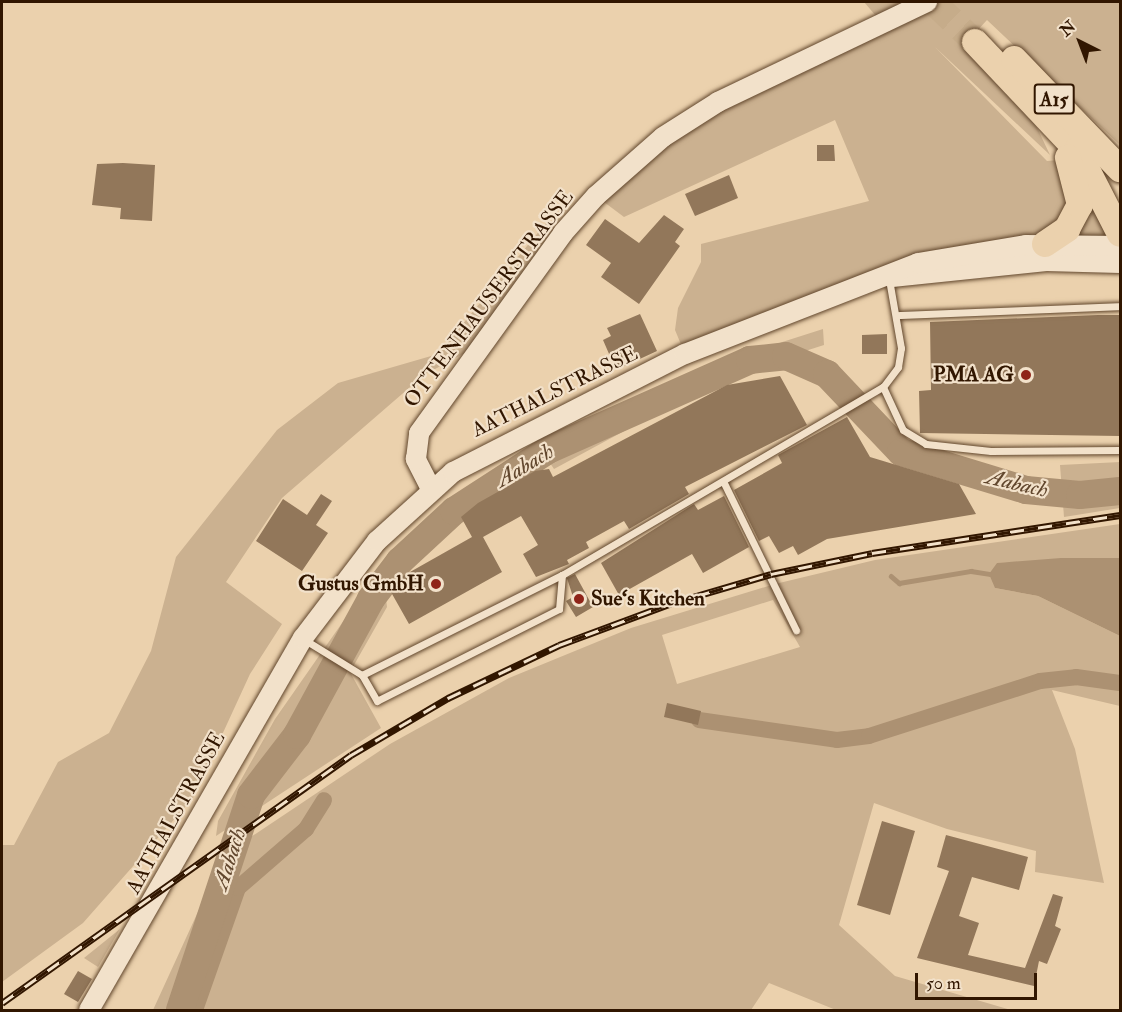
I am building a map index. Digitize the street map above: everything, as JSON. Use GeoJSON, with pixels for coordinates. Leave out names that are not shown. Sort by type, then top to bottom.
{"type":"FeatureCollection","features":[{"type":"Feature","properties":{"kind":"highway","name":"A15"},"geometry":{"type":"LineString","coordinates":[[1028,99],[980,37],[1120,169]]}},
{"type":"Feature","properties":{"kind":"highway"},"geometry":{"type":"LineString","coordinates":[[1028,99],[1084,161],[1120,234]]}},
{"type":"Feature","properties":{"kind":"highway"},"geometry":{"type":"LineString","coordinates":[[1028,99],[1063,148],[1080,195],[1070,226],[1045,244]]}},
{"type":"Feature","properties":{"kind":"highway","name":"A15"},"geometry":{"type":"LineString","coordinates":[[1086,135],[1120,182]]}},
{"type":"Feature","properties":{"kind":"main road","name":"OTTENHAUSERSTRASSE"},"geometry":{"type":"LineString","coordinates":[[431,489],[416,459],[419,434],[563,233],[596,196],[663,137],[718,102],[927,2]]}},
{"type":"Feature","properties":{"kind":"main road","name":"AATHALSTRASSE"},"geometry":{"type":"LineString","coordinates":[[89,1011],[303,638],[377,541],[431,489],[527,430],[685,354],[765,319],[889,277],[918,263],[1045,244],[1120,246]]}},
{"type":"Feature","properties":{"kind":"main road","name":"AATHALSTRASSE"},"geometry":{"type":"LineString","coordinates":[[889,277],[922,278],[1046,261],[1120,263]]}},
{"type":"Feature","properties":{"kind":"lane"},"geometry":{"type":"LineString","coordinates":[[362,675],[562,575],[873,395],[883,387],[898,367],[898,315],[889,277]]}},
{"type":"Feature","properties":{"kind":"lane"},"geometry":{"type":"LineString","coordinates":[[898,315],[1120,306]]}},
{"type":"Feature","properties":{"kind":"lane"},"geometry":{"type":"LineString","coordinates":[[883,387],[903,430],[926,444],[991,451],[1120,450]]}},
{"type":"Feature","properties":{"kind":"lane"},"geometry":{"type":"LineString","coordinates":[[724,483],[796,630]]}},
{"type":"Feature","properties":{"kind":"lane"},"geometry":{"type":"LineString","coordinates":[[303,638],[325,652],[351,663],[362,675],[376,701],[560,609],[562,575]]}},
{"type":"Feature","properties":{"kind":"shaded area"},"geometry":{"type":"Polygon","coordinates":[[[864,2],[1120,2],[1120,145],[987,20],[963,46],[1033,119],[1050,155],[935,47],[1047,161],[1059,160],[1068,201],[1054,228],[873,281],[685,354],[675,330],[678,308],[701,262],[701,244],[869,201],[835,120],[624,217],[596,196],[663,137],[882,23],[864,2]]]}},
{"type":"Feature","properties":{"kind":"shaded area"},"geometry":{"type":"Polygon","coordinates":[[[1088,194],[1114,238],[1069,239],[1088,194]]]}},
{"type":"Feature","properties":{"kind":"shaded area"},"geometry":{"type":"Polygon","coordinates":[[[546,223],[563,233],[487,341],[424,375],[282,498],[226,582],[282,624],[250,674],[193,798],[83,923],[2,982],[2,845],[14,845],[58,762],[109,733],[151,651],[176,557],[277,430],[338,383],[438,354],[546,223]]]}},
{"type":"Feature","properties":{"kind":"shaded area"},"geometry":{"type":"Polygon","coordinates":[[[823,329],[824,345],[724,377],[554,469],[548,460],[465,507],[384,581],[387,607],[350,672],[381,728],[216,836],[218,821],[275,719],[379,570],[444,505],[546,440],[751,352],[823,329]]]}},
{"type":"Feature","properties":{"kind":"shaded area"},"geometry":{"type":"Polygon","coordinates":[[[1120,462],[1120,508],[1064,517],[1060,465],[1120,462]]]}},
{"type":"Feature","properties":{"kind":"shaded area"},"geometry":{"type":"Polygon","coordinates":[[[1120,524],[1120,558],[997,563],[995,588],[1038,596],[1120,636],[1120,706],[1052,690],[1075,749],[1104,883],[1035,872],[1036,851],[947,829],[874,803],[839,925],[895,976],[1011,1010],[836,1010],[769,983],[751,1010],[153,1010],[224,855],[390,744],[509,678],[631,628],[775,584],[875,560],[1120,524]],[[773,600],[662,635],[677,684],[800,647],[773,600]]]}},
{"type":"Feature","properties":{"kind":"shaded area"},"geometry":{"type":"Polygon","coordinates":[[[1061,558],[1120,558],[1120,636],[1038,596],[995,588],[989,574],[997,563],[1061,558]]]}},
{"type":"Feature","properties":{"kind":"shaded area"},"geometry":{"type":"Polygon","coordinates":[[[120,929],[98,967],[84,958],[120,929]]]}},
{"type":"Feature","properties":{"kind":"building"},"geometry":{"type":"Polygon","coordinates":[[[817,145],[834,145],[835,161],[817,161],[817,145]]]}},
{"type":"Feature","properties":{"kind":"building"},"geometry":{"type":"Polygon","coordinates":[[[97,164],[155,165],[152,221],[120,219],[121,208],[92,205],[97,164]]]}},
{"type":"Feature","properties":{"kind":"building"},"geometry":{"type":"Polygon","coordinates":[[[729,175],[738,198],[695,216],[685,194],[729,175]]]}},
{"type":"Feature","properties":{"kind":"building"},"geometry":{"type":"Polygon","coordinates":[[[664,215],[684,229],[675,242],[680,246],[639,304],[601,277],[611,263],[586,245],[605,219],[639,243],[664,215]]]}},
{"type":"Feature","properties":{"kind":"building"},"geometry":{"type":"Polygon","coordinates":[[[640,314],[657,351],[616,370],[603,340],[611,336],[607,328],[640,314]]]}},
{"type":"Feature","properties":{"kind":"building","name":"PMA AG"},"geometry":{"type":"Polygon","coordinates":[[[1120,315],[1120,436],[920,433],[919,391],[931,390],[930,322],[1120,315]]]}},
{"type":"Feature","properties":{"kind":"building"},"geometry":{"type":"Polygon","coordinates":[[[887,334],[887,354],[862,354],[862,335],[887,334]]]}},
{"type":"Feature","properties":{"kind":"building"},"geometry":{"type":"Polygon","coordinates":[[[780,376],[807,425],[685,487],[689,494],[629,529],[624,521],[586,542],[589,548],[567,560],[569,564],[536,577],[523,554],[538,545],[521,516],[483,537],[502,572],[409,624],[387,585],[472,537],[461,517],[478,503],[535,471],[549,469],[553,477],[727,385],[780,376]]]}},
{"type":"Feature","properties":{"kind":"building"},"geometry":{"type":"Polygon","coordinates":[[[847,417],[870,457],[959,484],[976,514],[827,539],[798,555],[793,546],[779,553],[769,536],[759,541],[734,490],[782,463],[778,455],[847,417]]]}},
{"type":"Feature","properties":{"kind":"building"},"geometry":{"type":"Polygon","coordinates":[[[321,494],[332,501],[316,525],[328,533],[302,571],[256,541],[283,499],[307,515],[321,494]]]}},
{"type":"Feature","properties":{"kind":"building"},"geometry":{"type":"Polygon","coordinates":[[[724,496],[749,547],[703,573],[692,554],[619,595],[601,563],[694,504],[698,510],[724,496]]]}},
{"type":"Feature","properties":{"kind":"building","name":"Sue‘s Kitchen"},"geometry":{"type":"Polygon","coordinates":[[[575,574],[593,607],[576,617],[566,601],[573,597],[567,578],[575,574]]]}},
{"type":"Feature","properties":{"kind":"building"},"geometry":{"type":"Polygon","coordinates":[[[667,703],[701,711],[698,725],[664,717],[667,703]]]}},
{"type":"Feature","properties":{"kind":"building"},"geometry":{"type":"Polygon","coordinates":[[[882,821],[915,831],[890,915],[857,905],[882,821]]]}},
{"type":"Feature","properties":{"kind":"building"},"geometry":{"type":"Polygon","coordinates":[[[946,835],[1028,857],[1019,890],[972,877],[959,916],[979,923],[968,955],[1025,968],[1053,894],[1063,897],[1055,926],[1061,929],[1047,964],[1039,961],[1034,986],[917,958],[949,871],[937,867],[946,835]]]}},
{"type":"Feature","properties":{"kind":"building"},"geometry":{"type":"Polygon","coordinates":[[[78,971],[92,979],[78,1002],[64,994],[78,971]]]}},
{"type":"Feature","properties":{"kind":"waterway","name":"Aabach"},"geometry":{"type":"LineString","coordinates":[[180,1010],[251,795],[297,735],[371,599],[400,561],[454,511],[548,450],[750,360],[786,356],[827,374],[901,452],[1026,490],[1080,495],[1120,491]]}},
{"type":"Feature","properties":{"kind":"waterway"},"geometry":{"type":"LineString","coordinates":[[879,442],[886,436]]}},
{"type":"Feature","properties":{"kind":"waterway"},"geometry":{"type":"LineString","coordinates":[[891,576],[899,583],[971,571],[989,574]]}},
{"type":"Feature","properties":{"kind":"waterway"},"geometry":{"type":"LineString","coordinates":[[699,720],[837,740],[869,736],[1040,681],[1076,677],[1120,683]]}},
{"type":"Feature","properties":{"kind":"waterway"},"geometry":{"type":"LineString","coordinates":[[195,1010],[238,888],[306,829],[324,800]]}},
{"type":"Feature","properties":{"kind":"tunnel"},"geometry":{"type":"LineString","coordinates":[[933,2],[975,42]]}},
{"type":"Feature","properties":{"kind":"railway"},"geometry":{"type":"LineString","coordinates":[[2,1003],[351,755],[448,698],[559,645],[669,604],[771,574],[872,553],[1120,515]]}},
{"type":"Feature","properties":{"kind":"place","name":"PMA AG"},"geometry":{"type":"Point","coordinates":[1026,375]}},
{"type":"Feature","properties":{"kind":"place","name":"Gustus GmbH"},"geometry":{"type":"Point","coordinates":[436,584]}},
{"type":"Feature","properties":{"kind":"place","name":"Sue‘s Kitchen"},"geometry":{"type":"Point","coordinates":[579,599]}}]}
